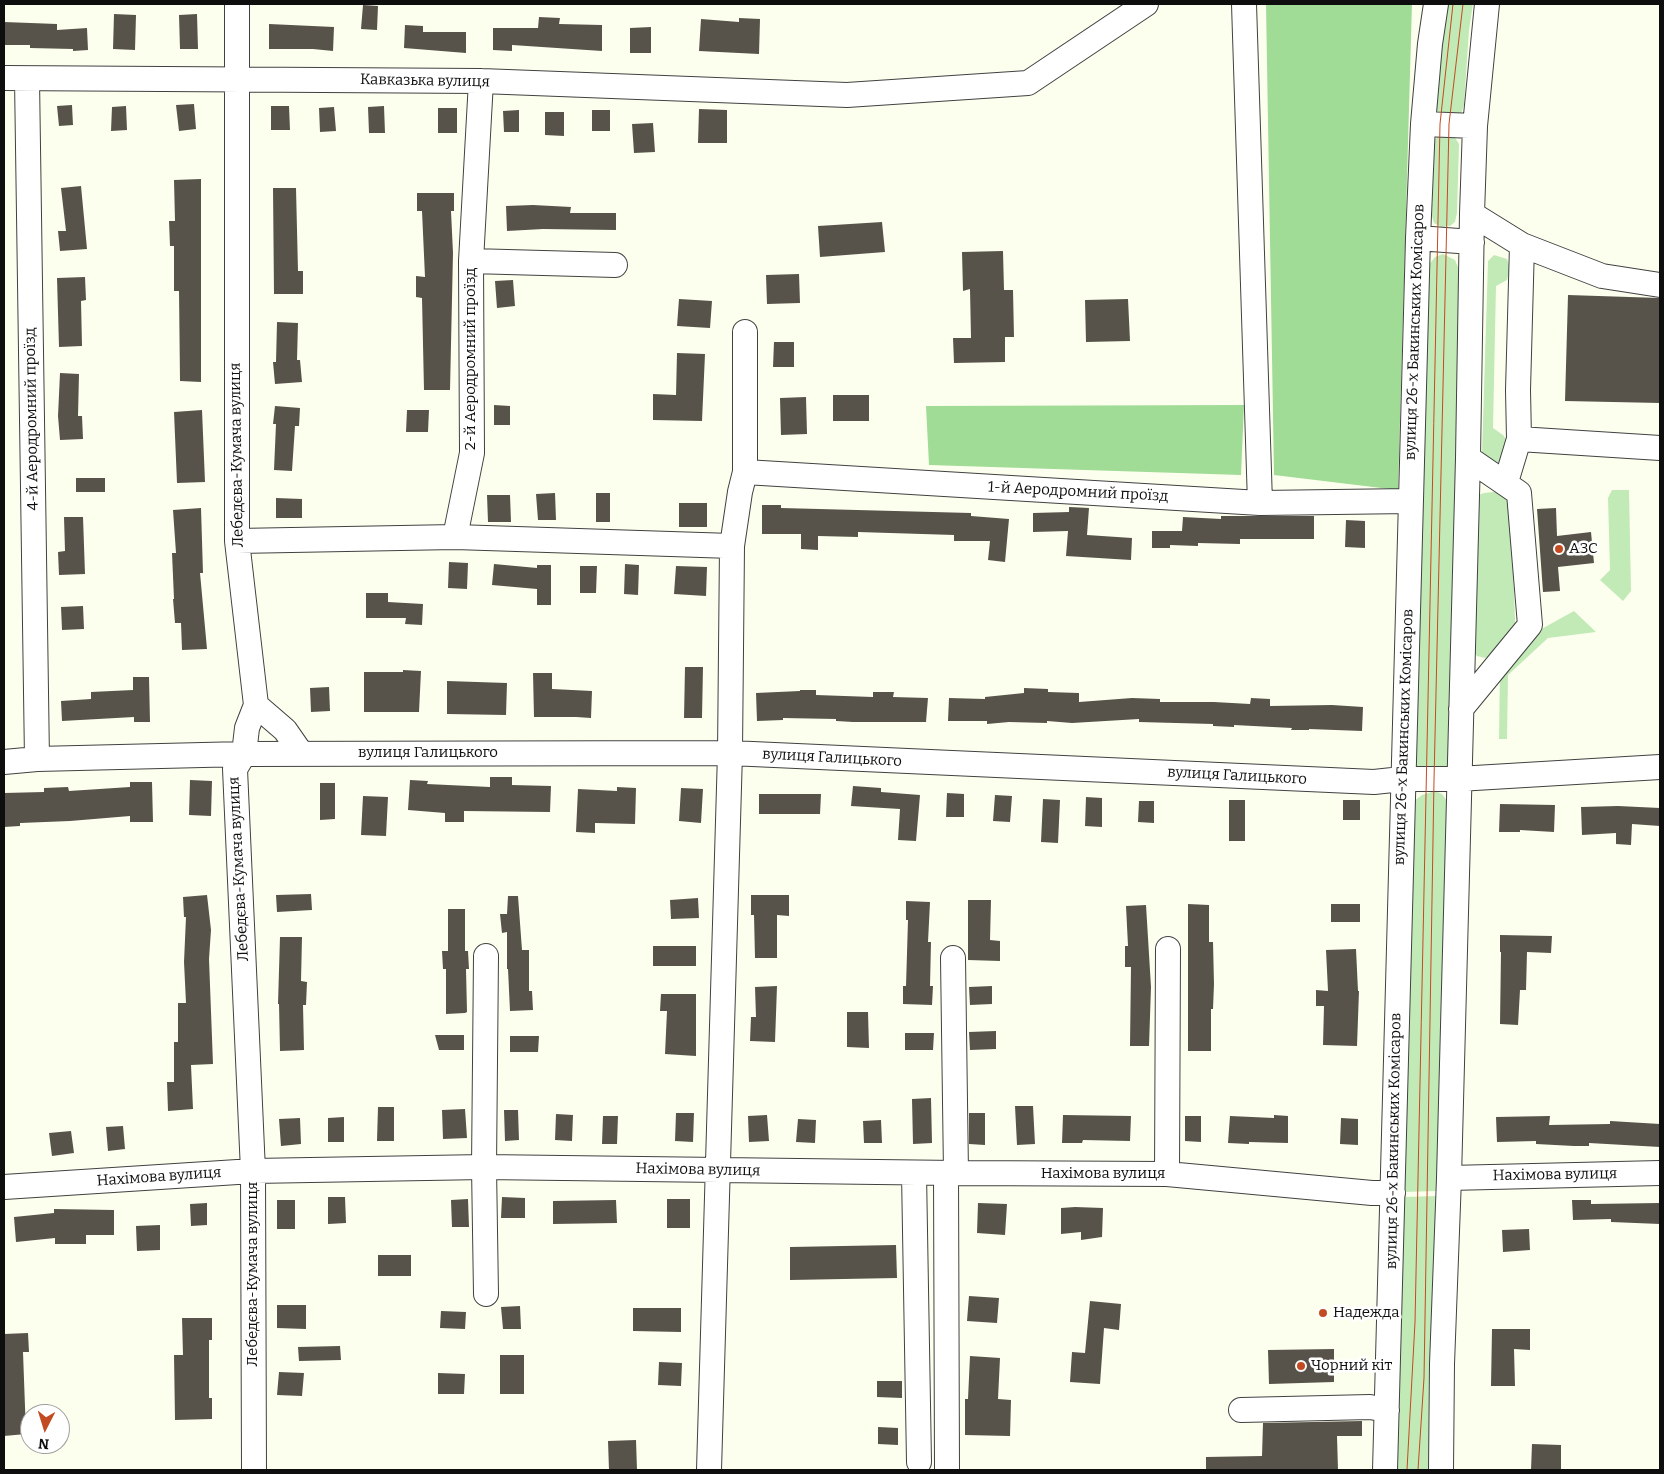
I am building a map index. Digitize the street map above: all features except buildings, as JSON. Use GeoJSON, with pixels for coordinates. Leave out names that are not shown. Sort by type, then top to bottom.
{"type":"FeatureCollection","features":[{"type":"Feature","properties":{"kind":"street","name":"Лебедєва-Кумача вулиця"},"geometry":{"type":"LineString","coordinates":[[237,4],[237,541],[256,705],[247,728],[244,754],[235,769],[253,1171],[254,1470]]}},
{"type":"Feature","properties":{"kind":"street","name":"Кавказька вулиця"},"geometry":{"type":"LineString","coordinates":[[4,78],[481,81],[846,95],[1028,82],[1146,4]]}},
{"type":"Feature","properties":{"kind":"street"},"geometry":{"type":"LineString","coordinates":[[1244,4],[1260,503]]}},
{"type":"Feature","properties":{"kind":"street","name":"вулиця 26-х Бакинських Комісаров"},"geometry":{"type":"LineString","coordinates":[[1386,1470],[1402,779],[1418,238],[1423,124],[1430,44],[1436,4]]}},
{"type":"Feature","properties":{"kind":"street"},"geometry":{"type":"LineString","coordinates":[[1441,1470],[1442,1364],[1449,1178],[1458,779],[1468,458],[1472,214],[1475,126],[1487,4]]}},
{"type":"Feature","properties":{"kind":"street","name":"4-й Аеродромний проїзд"},"geometry":{"type":"LineString","coordinates":[[27,79],[37,759]]}},
{"type":"Feature","properties":{"kind":"street","name":"2-й Аеродромний проїзд"},"geometry":{"type":"LineString","coordinates":[[455,537],[472,453],[472,261],[481,81]]}},
{"type":"Feature","properties":{"kind":"street"},"geometry":{"type":"LineString","coordinates":[[1423,124],[1475,126]]}},
{"type":"Feature","properties":{"kind":"street"},"geometry":{"type":"LineString","coordinates":[[1472,214],[1522,245],[1602,276],[1660,285]]}},
{"type":"Feature","properties":{"kind":"street"},"geometry":{"type":"LineString","coordinates":[[1418,238],[1472,242]]}},
{"type":"Feature","properties":{"kind":"street"},"geometry":{"type":"LineString","coordinates":[[1506,482],[1519,438],[1518,390],[1522,245]]}},
{"type":"Feature","properties":{"kind":"street"},"geometry":{"type":"LineString","coordinates":[[472,261],[616,265]]}},
{"type":"Feature","properties":{"kind":"street"},"geometry":{"type":"LineString","coordinates":[[709,1470],[730,754],[732,546],[745,472],[745,332]]}},
{"type":"Feature","properties":{"kind":"street"},"geometry":{"type":"LineString","coordinates":[[1519,438],[1660,448]]}},
{"type":"Feature","properties":{"kind":"street"},"geometry":{"type":"LineString","coordinates":[[1460,709],[1530,625],[1519,493],[1506,482],[1468,458]]}},
{"type":"Feature","properties":{"kind":"street","name":"1-й Аеродромний проїзд"},"geometry":{"type":"LineString","coordinates":[[745,472],[1260,503],[1410,501]]}},
{"type":"Feature","properties":{"kind":"street"},"geometry":{"type":"LineString","coordinates":[[237,541],[455,537],[732,546]]}},
{"type":"Feature","properties":{"kind":"street"},"geometry":{"type":"LineString","coordinates":[[256,705],[285,730],[301,754]]}},
{"type":"Feature","properties":{"kind":"street","name":"вулиця Галицького"},"geometry":{"type":"LineString","coordinates":[[4,762],[37,759],[244,754],[730,754],[1374,782],[1402,779],[1458,779],[1660,767]]}},
{"type":"Feature","properties":{"kind":"street"},"geometry":{"type":"LineString","coordinates":[[1167,1174],[1168,949]]}},
{"type":"Feature","properties":{"kind":"street"},"geometry":{"type":"LineString","coordinates":[[486,956],[484,1167],[486,1294]]}},
{"type":"Feature","properties":{"kind":"street"},"geometry":{"type":"LineString","coordinates":[[947,1470],[953,958]]}},
{"type":"Feature","properties":{"kind":"street","name":"Нахімова вулиця"},"geometry":{"type":"LineString","coordinates":[[4,1188],[253,1171],[484,1167],[717,1171],[1167,1174],[1372,1193],[1393,1193]]}},
{"type":"Feature","properties":{"kind":"street"},"geometry":{"type":"LineString","coordinates":[[914,1173],[919,1462]]}},
{"type":"Feature","properties":{"kind":"street","name":"Нахімова вулиця"},"geometry":{"type":"LineString","coordinates":[[1449,1178],[1660,1173]]}},
{"type":"Feature","properties":{"kind":"street"},"geometry":{"type":"LineString","coordinates":[[1241,1410],[1370,1408],[1387,1410]]}},
{"type":"Feature","properties":{"kind":"green space"},"geometry":{"type":"Polygon","coordinates":[[[1266,4],[1412,4],[1398,490],[1274,475],[1266,4]]]}},
{"type":"Feature","properties":{"kind":"green space"},"geometry":{"type":"Polygon","coordinates":[[[1445,4],[1473,4],[1469,30],[1464,105],[1461,114],[1438,113],[1434,106],[1445,4]]]}},
{"type":"Feature","properties":{"kind":"green space"},"geometry":{"type":"Polygon","coordinates":[[[1439,135],[1454,136],[1459,144],[1457,213],[1455,222],[1450,226],[1441,227],[1434,223],[1431,213],[1433,141],[1439,135]]]}},
{"type":"Feature","properties":{"kind":"green space"},"geometry":{"type":"Polygon","coordinates":[[[1443,254],[1455,260],[1460,272],[1448,769],[1416,767],[1427,267],[1435,257],[1443,254]]]}},
{"type":"Feature","properties":{"kind":"green space"},"geometry":{"type":"Polygon","coordinates":[[[1494,255],[1507,259],[1510,268],[1507,280],[1496,286],[1493,428],[1503,435],[1509,443],[1501,467],[1482,454],[1488,261],[1494,255]]]}},
{"type":"Feature","properties":{"kind":"green space"},"geometry":{"type":"Polygon","coordinates":[[[1244,405],[1241,475],[929,465],[926,406],[1244,405]]]}},
{"type":"Feature","properties":{"kind":"green space"},"geometry":{"type":"Polygon","coordinates":[[[1612,490],[1629,490],[1631,591],[1623,601],[1600,580],[1610,570],[1608,498],[1612,490]]]}},
{"type":"Feature","properties":{"kind":"green space"},"geometry":{"type":"Polygon","coordinates":[[[1493,492],[1502,493],[1511,505],[1515,628],[1493,654],[1485,658],[1477,656],[1473,651],[1478,495],[1493,492]]]}},
{"type":"Feature","properties":{"kind":"green space"},"geometry":{"type":"Polygon","coordinates":[[[1574,611],[1596,632],[1548,638],[1508,675],[1507,739],[1499,739],[1500,667],[1536,632],[1574,611]]]}},
{"type":"Feature","properties":{"kind":"green space"},"geometry":{"type":"Polygon","coordinates":[[[1435,791],[1442,794],[1447,801],[1437,1191],[1403,1192],[1414,801],[1422,795],[1435,791]]]}},
{"type":"Feature","properties":{"kind":"green space"},"geometry":{"type":"Polygon","coordinates":[[[1437,1196],[1431,1470],[1395,1470],[1404,1197],[1437,1196]]]}},
{"type":"Feature","properties":{"kind":"tram line"},"geometry":{"type":"LineString","coordinates":[[1407,1470],[1415,1322],[1440,124],[1453,4]]}},
{"type":"Feature","properties":{"kind":"tram line"},"geometry":{"type":"LineString","coordinates":[[1418,1470],[1424,1378],[1434,780],[1449,124],[1463,4]]}},
{"type":"Feature","properties":{"kind":"place","name":"АЗС"},"geometry":{"type":"Point","coordinates":[1559,549]}},
{"type":"Feature","properties":{"kind":"place","name":"Надежда"},"geometry":{"type":"Point","coordinates":[1323,1313]}},
{"type":"Feature","properties":{"kind":"place","name":"Чорний кіт"},"geometry":{"type":"Point","coordinates":[1301,1366]}}]}
